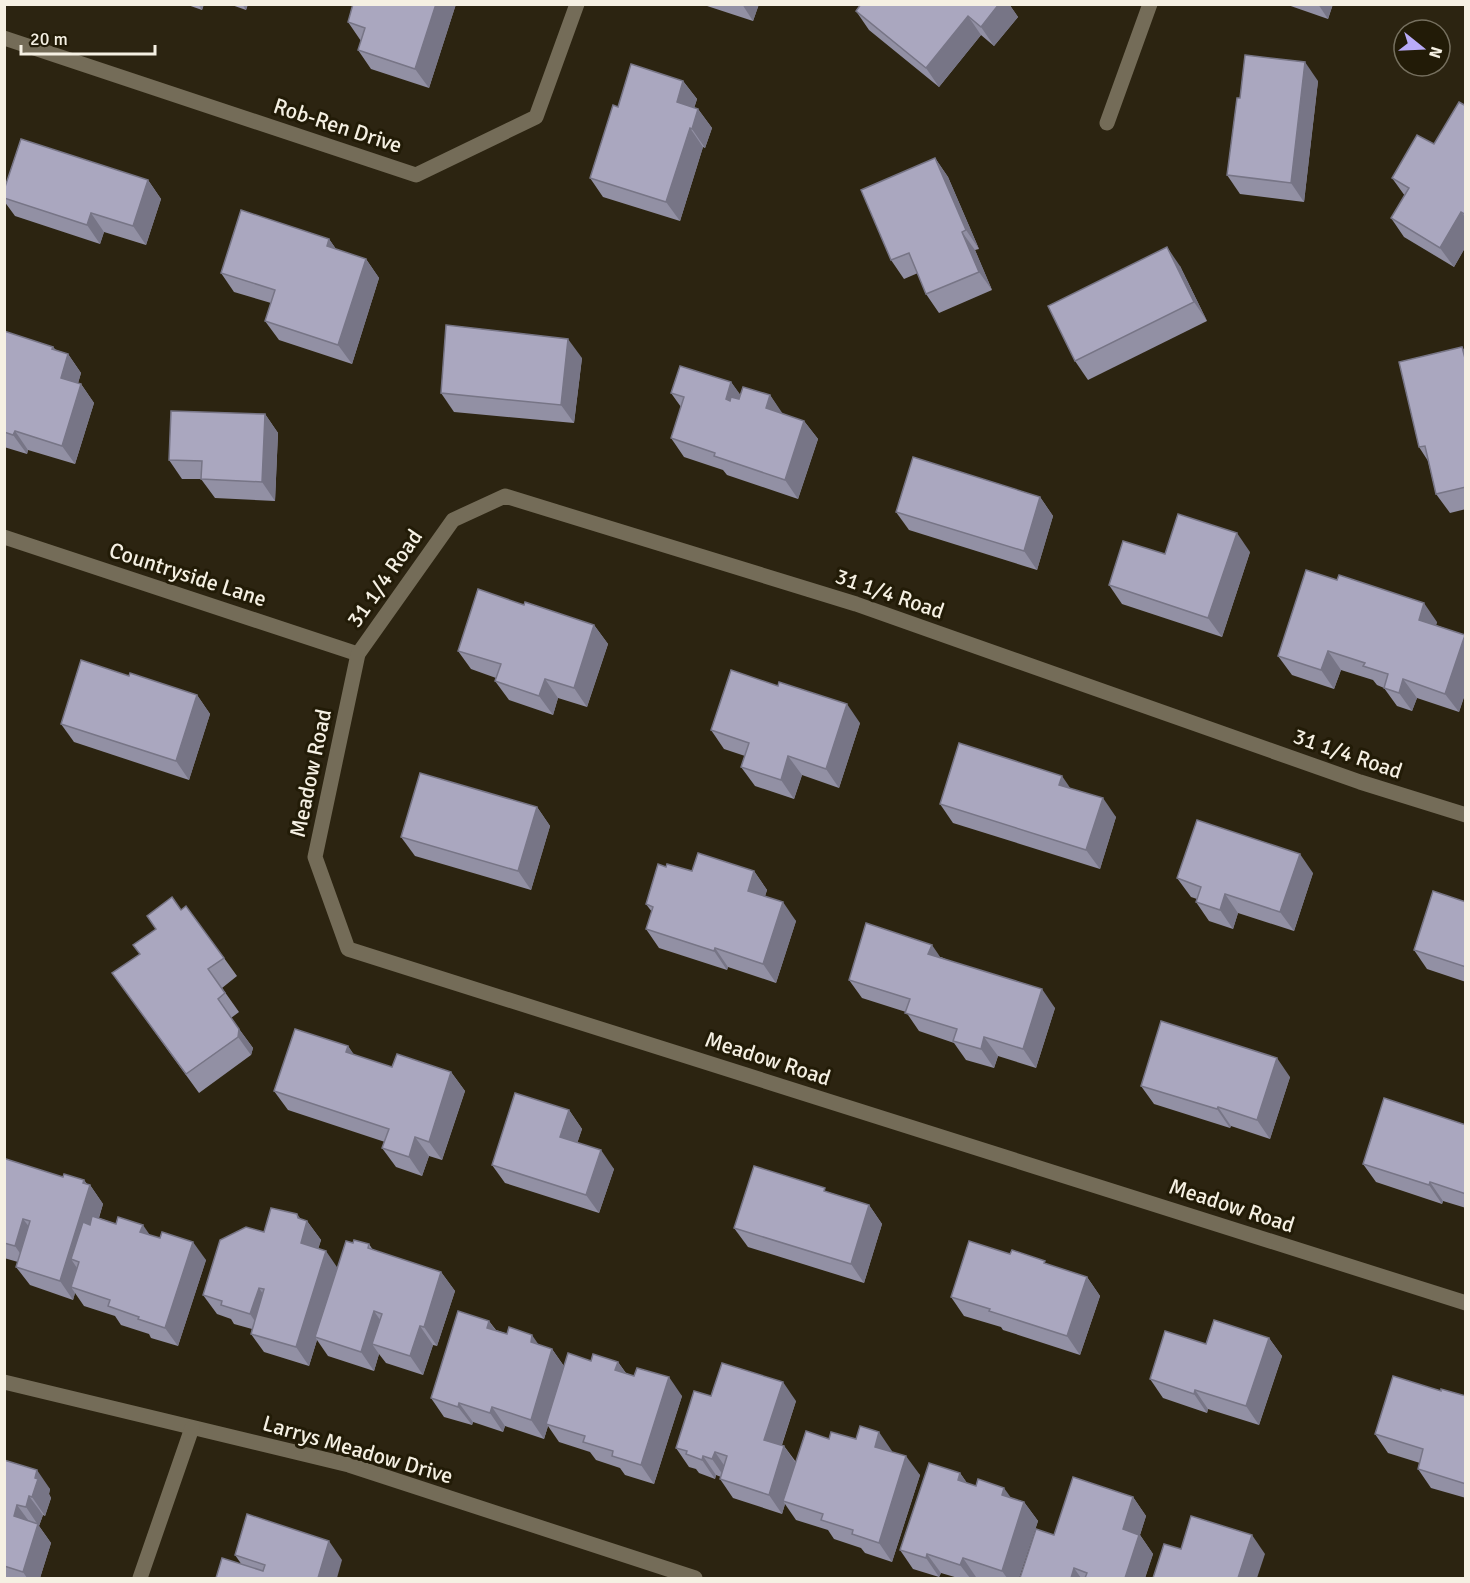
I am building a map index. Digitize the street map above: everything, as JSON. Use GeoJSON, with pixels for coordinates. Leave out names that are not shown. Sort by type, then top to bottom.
{"type":"FeatureCollection","features":[{"type":"Feature","properties":{"kind":"street","name":"Rob-Ren Drive"},"geometry":{"type":"LineString","coordinates":[[4,38],[416,175],[537,117],[577,4]]}},
{"type":"Feature","properties":{"kind":"street"},"geometry":{"type":"LineString","coordinates":[[1107,123],[1150,4]]}},
{"type":"Feature","properties":{"kind":"street","name":"31 1/4 Road"},"geometry":{"type":"LineString","coordinates":[[358,654],[453,520],[505,496],[856,604],[1349,778],[1466,815]]}},
{"type":"Feature","properties":{"kind":"street","name":"Countryside Lane"},"geometry":{"type":"LineString","coordinates":[[4,537],[358,654]]}},
{"type":"Feature","properties":{"kind":"street","name":"Meadow Road"},"geometry":{"type":"LineString","coordinates":[[358,654],[315,857],[348,949],[1466,1303]]}},
{"type":"Feature","properties":{"kind":"street","name":"Larrys Meadow Drive"},"geometry":{"type":"LineString","coordinates":[[4,1383],[349,1466],[673,1575],[695,1578]]}},
{"type":"Feature","properties":{"kind":"street"},"geometry":{"type":"LineString","coordinates":[[140,1578],[192,1428]]}},
{"type":"Feature","properties":{"kind":"building"},"geometry":{"type":"Polygon","coordinates":[[[353,4],[436,4],[415,69],[358,50],[365,28],[348,22],[353,4]]]}},
{"type":"Feature","properties":{"kind":"building"},"geometry":{"type":"Polygon","coordinates":[[[861,4],[999,4],[981,27],[968,16],[926,68],[856,11],[861,4]]]}},
{"type":"Feature","properties":{"kind":"building"},"geometry":{"type":"Polygon","coordinates":[[[1245,55],[1305,62],[1291,183],[1227,175],[1245,55]]]}},
{"type":"Feature","properties":{"kind":"building"},"geometry":{"type":"Polygon","coordinates":[[[631,64],[683,81],[677,102],[698,109],[666,202],[590,178],[613,105],[618,107],[631,64]]]}},
{"type":"Feature","properties":{"kind":"building"},"geometry":{"type":"Polygon","coordinates":[[[1459,102],[1466,106],[1466,215],[1461,212],[1440,248],[1391,218],[1409,188],[1392,178],[1417,135],[1434,144],[1459,102]]]}},
{"type":"Feature","properties":{"kind":"building"},"geometry":{"type":"Polygon","coordinates":[[[21,139],[148,180],[133,226],[91,213],[87,225],[4,198],[4,190],[21,139]]]}},
{"type":"Feature","properties":{"kind":"building"},"geometry":{"type":"Polygon","coordinates":[[[935,158],[966,230],[962,232],[979,272],[926,294],[909,253],[891,260],[861,190],[935,158]]]}},
{"type":"Feature","properties":{"kind":"building"},"geometry":{"type":"Polygon","coordinates":[[[241,210],[329,239],[327,246],[366,259],[338,345],[265,321],[275,290],[221,273],[241,210]]]}},
{"type":"Feature","properties":{"kind":"building"},"geometry":{"type":"Polygon","coordinates":[[[1167,247],[1194,302],[1075,361],[1048,306],[1167,247]]]}},
{"type":"Feature","properties":{"kind":"building"},"geometry":{"type":"Polygon","coordinates":[[[446,325],[568,339],[561,405],[441,393],[446,325]]]}},
{"type":"Feature","properties":{"kind":"building"},"geometry":{"type":"Polygon","coordinates":[[[4,331],[68,354],[61,378],[81,384],[62,446],[15,431],[13,435],[4,432],[4,331]]]}},
{"type":"Feature","properties":{"kind":"building"},"geometry":{"type":"Polygon","coordinates":[[[1462,347],[1466,362],[1466,487],[1436,494],[1425,446],[1419,447],[1399,362],[1462,347]]]}},
{"type":"Feature","properties":{"kind":"building"},"geometry":{"type":"Polygon","coordinates":[[[680,366],[731,382],[726,399],[730,401],[731,397],[739,399],[743,387],[770,395],[766,408],[804,421],[785,480],[714,456],[715,453],[671,438],[684,397],[671,393],[680,366]]]}},
{"type":"Feature","properties":{"kind":"building"},"geometry":{"type":"Polygon","coordinates":[[[171,411],[265,414],[262,482],[201,479],[202,461],[169,460],[171,411]]]}},
{"type":"Feature","properties":{"kind":"building"},"geometry":{"type":"Polygon","coordinates":[[[913,457],[1040,497],[1024,551],[896,512],[913,457]]]}},
{"type":"Feature","properties":{"kind":"building"},"geometry":{"type":"Polygon","coordinates":[[[1178,514],[1237,533],[1208,618],[1109,585],[1123,541],[1165,554],[1178,514]]]}},
{"type":"Feature","properties":{"kind":"building"},"geometry":{"type":"Polygon","coordinates":[[[1306,570],[1337,580],[1339,575],[1424,603],[1419,620],[1465,635],[1445,694],[1403,679],[1399,693],[1384,688],[1388,674],[1363,666],[1365,663],[1328,651],[1321,670],[1278,656],[1306,570]]]}},
{"type":"Feature","properties":{"kind":"building"},"geometry":{"type":"Polygon","coordinates":[[[478,589],[594,625],[574,688],[545,679],[539,696],[495,681],[501,664],[458,651],[478,589]]]}},
{"type":"Feature","properties":{"kind":"building"},"geometry":{"type":"Polygon","coordinates":[[[81,660],[197,695],[176,761],[61,724],[81,660]]]}},
{"type":"Feature","properties":{"kind":"building"},"geometry":{"type":"Polygon","coordinates":[[[731,670],[778,686],[779,682],[847,704],[826,769],[788,756],[781,780],[741,767],[749,743],[711,730],[731,670]]]}},
{"type":"Feature","properties":{"kind":"building"},"geometry":{"type":"Polygon","coordinates":[[[959,743],[1062,776],[1059,785],[1103,798],[1086,850],[940,804],[959,743]]]}},
{"type":"Feature","properties":{"kind":"building"},"geometry":{"type":"Polygon","coordinates":[[[420,773],[537,807],[518,871],[401,837],[420,773]]]}},
{"type":"Feature","properties":{"kind":"building"},"geometry":{"type":"Polygon","coordinates":[[[1197,820],[1300,854],[1280,912],[1225,894],[1220,910],[1196,902],[1201,887],[1177,878],[1197,820]]]}},
{"type":"Feature","properties":{"kind":"building"},"geometry":{"type":"Polygon","coordinates":[[[698,853],[754,871],[748,891],[783,902],[763,964],[646,929],[653,907],[646,904],[658,864],[666,867],[667,864],[692,871],[698,853]]]}},
{"type":"Feature","properties":{"kind":"building"},"geometry":{"type":"Polygon","coordinates":[[[1433,891],[1466,902],[1466,967],[1414,950],[1433,891]]]}},
{"type":"Feature","properties":{"kind":"building"},"geometry":{"type":"Polygon","coordinates":[[[172,897],[181,910],[186,906],[224,958],[208,969],[225,993],[218,999],[239,1029],[238,1037],[186,1074],[112,973],[140,954],[133,945],[156,929],[147,916],[172,897]]]}},
{"type":"Feature","properties":{"kind":"building"},"geometry":{"type":"Polygon","coordinates":[[[866,923],[932,945],[928,954],[1042,989],[1023,1049],[984,1037],[981,1049],[953,1041],[957,1029],[905,1013],[910,999],[849,980],[866,923]]]}},
{"type":"Feature","properties":{"kind":"building"},"geometry":{"type":"Polygon","coordinates":[[[1161,1021],[1277,1058],[1257,1120],[1141,1086],[1161,1021]]]}},
{"type":"Feature","properties":{"kind":"building"},"geometry":{"type":"Polygon","coordinates":[[[295,1029],[348,1046],[346,1052],[392,1067],[397,1054],[451,1072],[429,1142],[415,1137],[409,1157],[382,1148],[389,1129],[274,1091],[295,1029]]]}},
{"type":"Feature","properties":{"kind":"building"},"geometry":{"type":"Polygon","coordinates":[[[515,1093],[569,1110],[560,1137],[601,1150],[586,1195],[492,1165],[515,1093]]]}},
{"type":"Feature","properties":{"kind":"building"},"geometry":{"type":"Polygon","coordinates":[[[1384,1098],[1466,1125],[1466,1194],[1363,1164],[1384,1098]]]}},
{"type":"Feature","properties":{"kind":"building"},"geometry":{"type":"Polygon","coordinates":[[[4,1160],[63,1177],[64,1174],[84,1180],[83,1183],[90,1185],[60,1281],[16,1267],[30,1221],[23,1219],[15,1246],[4,1243],[4,1160]]]}},
{"type":"Feature","properties":{"kind":"building"},"geometry":{"type":"Polygon","coordinates":[[[754,1166],[825,1188],[824,1191],[869,1205],[851,1264],[734,1228],[754,1166]]]}},
{"type":"Feature","properties":{"kind":"building"},"geometry":{"type":"Polygon","coordinates":[[[271,1208],[297,1214],[298,1218],[307,1221],[301,1243],[326,1251],[296,1347],[251,1334],[264,1289],[259,1288],[250,1314],[221,1305],[222,1301],[203,1295],[220,1240],[246,1227],[264,1232],[271,1208]]]}},
{"type":"Feature","properties":{"kind":"building"},"geometry":{"type":"Polygon","coordinates":[[[92,1216],[116,1224],[118,1217],[143,1225],[140,1232],[160,1238],[162,1232],[193,1242],[165,1328],[108,1306],[110,1300],[71,1287],[79,1262],[71,1259],[83,1222],[90,1225],[92,1216]]]}},
{"type":"Feature","properties":{"kind":"building"},"geometry":{"type":"Polygon","coordinates":[[[354,1240],[369,1244],[368,1248],[441,1272],[424,1327],[420,1326],[410,1356],[372,1344],[382,1314],[374,1311],[361,1352],[315,1337],[346,1241],[353,1243],[354,1240]]]}},
{"type":"Feature","properties":{"kind":"building"},"geometry":{"type":"Polygon","coordinates":[[[969,1241],[1010,1254],[1012,1250],[1087,1277],[1067,1336],[951,1297],[969,1241]]]}},
{"type":"Feature","properties":{"kind":"building"},"geometry":{"type":"Polygon","coordinates":[[[458,1311],[489,1321],[487,1328],[507,1334],[509,1327],[532,1335],[531,1342],[552,1349],[531,1420],[492,1407],[490,1413],[459,1403],[458,1407],[431,1398],[458,1311]]]}},
{"type":"Feature","properties":{"kind":"building"},"geometry":{"type":"Polygon","coordinates":[[[1214,1320],[1269,1338],[1246,1406],[1195,1390],[1194,1394],[1150,1379],[1165,1331],[1206,1344],[1214,1320]]]}},
{"type":"Feature","properties":{"kind":"building"},"geometry":{"type":"Polygon","coordinates":[[[568,1353],[591,1361],[593,1354],[618,1362],[615,1370],[634,1376],[637,1368],[669,1377],[641,1465],[612,1456],[613,1451],[583,1442],[585,1436],[546,1424],[568,1353]]]}},
{"type":"Feature","properties":{"kind":"building"},"geometry":{"type":"Polygon","coordinates":[[[722,1363],[783,1382],[764,1440],[784,1446],[769,1495],[720,1479],[727,1456],[715,1452],[712,1459],[703,1456],[702,1460],[686,1454],[687,1451],[676,1448],[694,1391],[711,1396],[722,1363]]]}},
{"type":"Feature","properties":{"kind":"building"},"geometry":{"type":"Polygon","coordinates":[[[1393,1376],[1466,1396],[1466,1484],[1418,1469],[1423,1449],[1375,1434],[1393,1376]]]}},
{"type":"Feature","properties":{"kind":"building"},"geometry":{"type":"Polygon","coordinates":[[[860,1426],[879,1432],[875,1447],[906,1456],[879,1543],[852,1534],[853,1530],[821,1520],[823,1514],[783,1501],[806,1431],[829,1439],[831,1432],[856,1439],[860,1426]]]}},
{"type":"Feature","properties":{"kind":"building"},"geometry":{"type":"Polygon","coordinates":[[[4,1460],[37,1470],[35,1478],[38,1479],[32,1497],[29,1496],[26,1507],[17,1505],[14,1516],[38,1524],[23,1572],[4,1566],[4,1460]]]}},
{"type":"Feature","properties":{"kind":"building"},"geometry":{"type":"Polygon","coordinates":[[[929,1463],[960,1473],[958,1480],[976,1486],[978,1479],[1004,1488],[1002,1495],[1024,1502],[1002,1571],[963,1558],[960,1565],[927,1554],[926,1558],[900,1550],[929,1463]]]}},
{"type":"Feature","properties":{"kind":"building"},"geometry":{"type":"Polygon","coordinates":[[[1073,1477],[1133,1497],[1123,1529],[1139,1535],[1125,1578],[1085,1578],[1087,1573],[1074,1568],[1071,1578],[1020,1578],[1036,1529],[1054,1535],[1073,1477]]]}},
{"type":"Feature","properties":{"kind":"building"},"geometry":{"type":"Polygon","coordinates":[[[247,1514],[329,1541],[318,1578],[216,1578],[222,1558],[263,1571],[265,1565],[235,1555],[247,1514]]]}},
{"type":"Feature","properties":{"kind":"building"},"geometry":{"type":"Polygon","coordinates":[[[1191,1516],[1252,1535],[1238,1578],[1153,1578],[1164,1544],[1181,1549],[1191,1516]]]}}]}
